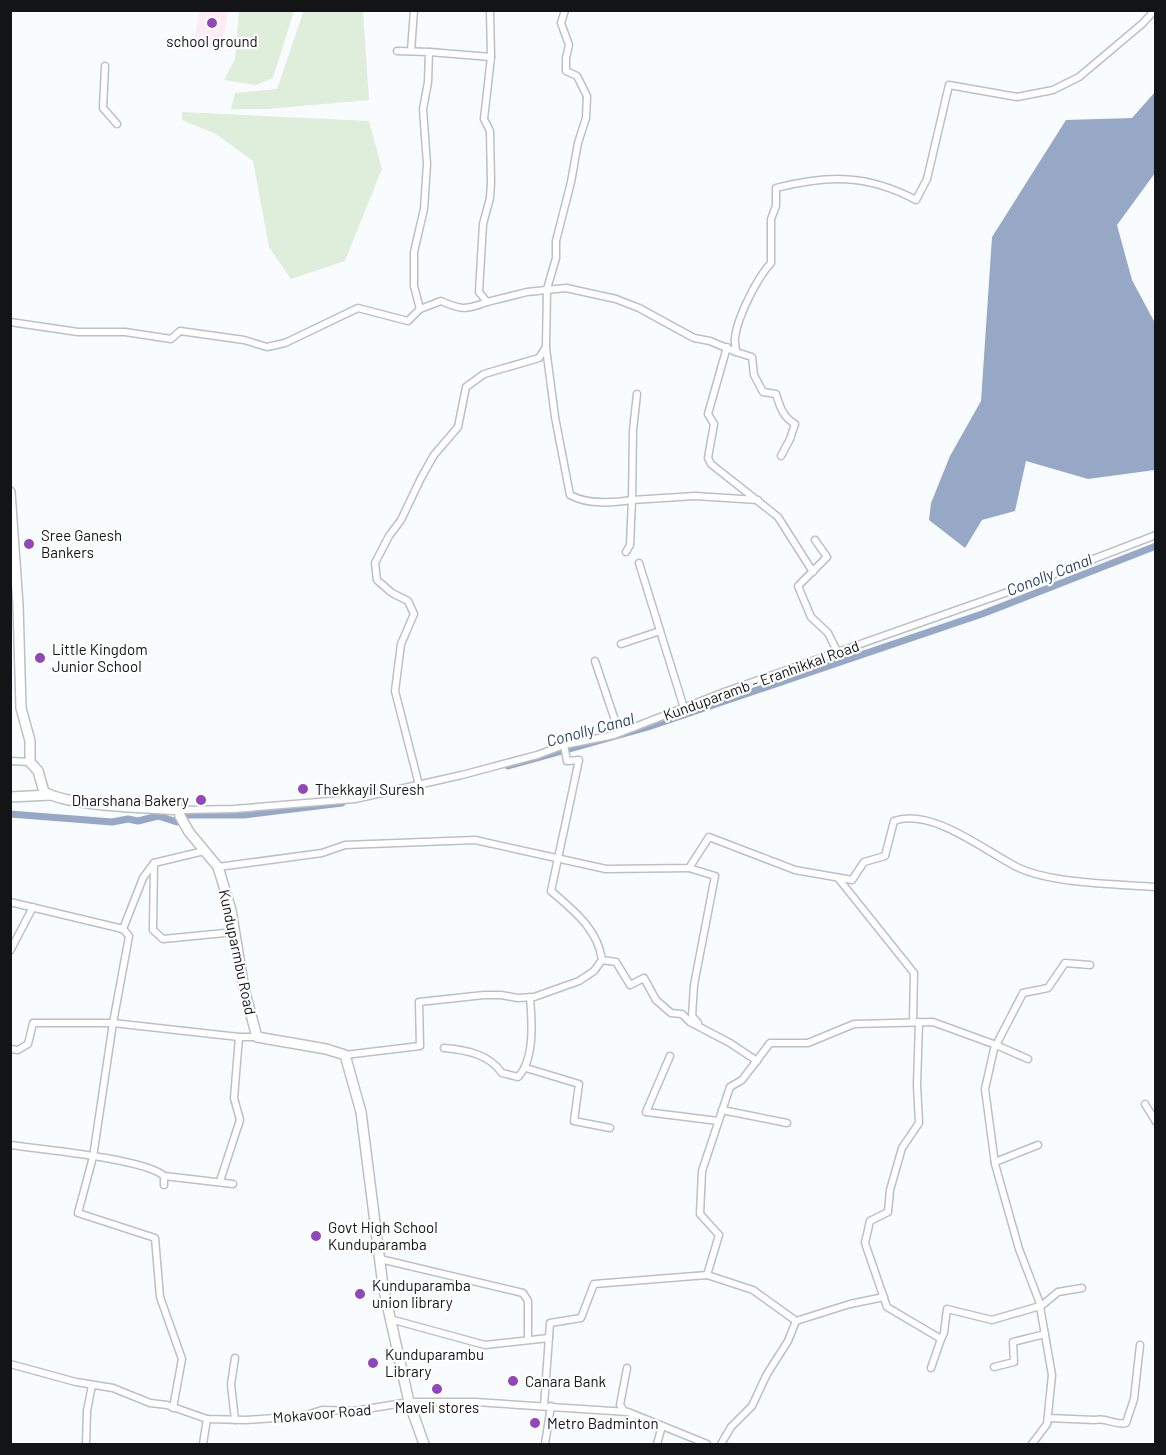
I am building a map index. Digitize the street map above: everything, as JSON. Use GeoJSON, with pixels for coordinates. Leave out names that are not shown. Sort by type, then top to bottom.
{"type":"FeatureCollection","features":[{"type":"Feature","properties":{"kind":"main road"},"geometry":{"type":"LineString","coordinates":[[10,492],[15,632],[21,708],[30,741],[30,762],[38,771],[44,792],[91,803],[181,816]]}},
{"type":"Feature","properties":{"kind":"main road"},"geometry":{"type":"LineString","coordinates":[[10,797],[51,795]]}},
{"type":"Feature","properties":{"kind":"main road","name":"Kunduparmbu Road"},"geometry":{"type":"LineString","coordinates":[[181,816],[204,851],[218,867],[235,932],[244,988],[257,1037]]}},
{"type":"Feature","properties":{"kind":"main road"},"geometry":{"type":"LineString","coordinates":[[257,1037],[326,1049],[345,1055],[361,1112],[383,1286],[409,1402],[424,1444]]}},
{"type":"Feature","properties":{"kind":"street"},"geometry":{"type":"LineString","coordinates":[[411,51],[414,10]]}},
{"type":"Feature","properties":{"kind":"street"},"geometry":{"type":"LineString","coordinates":[[487,302],[479,292],[483,224],[490,198],[491,183],[490,131],[484,119],[491,57],[490,10]]}},
{"type":"Feature","properties":{"kind":"street"},"geometry":{"type":"LineString","coordinates":[[565,10],[561,23],[569,45],[566,71],[577,76],[587,96],[586,118],[578,142],[556,241],[556,258],[547,289],[546,347],[555,417],[570,495],[577,499],[611,503],[695,496],[758,500]]}},
{"type":"Feature","properties":{"kind":"street"},"geometry":{"type":"LineString","coordinates":[[736,352],[735,337],[744,311],[763,271],[771,263],[771,219],[776,206],[776,188],[817,180],[853,178],[880,184],[916,200],[927,179],[949,85],[1017,97],[1053,90],[1079,76],[1142,24],[1155,10]]}},
{"type":"Feature","properties":{"kind":"street"},"geometry":{"type":"LineString","coordinates":[[397,51],[491,57]]}},
{"type":"Feature","properties":{"kind":"street"},"geometry":{"type":"LineString","coordinates":[[420,309],[414,286],[414,252],[424,209],[427,164],[423,109],[428,82],[429,52]]}},
{"type":"Feature","properties":{"kind":"street"},"geometry":{"type":"LineString","coordinates":[[105,66],[102,108],[117,124]]}},
{"type":"Feature","properties":{"kind":"street"},"geometry":{"type":"LineString","coordinates":[[10,322],[78,332],[125,332],[171,339],[180,331],[244,340],[267,347],[285,343],[358,308],[408,321],[420,309],[441,301],[457,308],[469,309],[512,295],[566,288],[616,299],[653,314],[694,338],[710,341],[752,357],[754,375],[763,392],[776,394],[781,410],[795,424],[781,456]]}},
{"type":"Feature","properties":{"kind":"street"},"geometry":{"type":"LineString","coordinates":[[419,785],[395,691],[401,644],[414,614],[408,600],[392,592],[377,580],[375,563],[389,536],[401,520],[420,478],[434,455],[458,427],[466,387],[484,374],[539,358],[546,347]]}},
{"type":"Feature","properties":{"kind":"street"},"geometry":{"type":"LineString","coordinates":[[727,347],[708,414],[714,424],[708,458],[711,464],[778,517],[813,572]]}},
{"type":"Feature","properties":{"kind":"street"},"geometry":{"type":"LineString","coordinates":[[626,552],[630,545],[633,430],[637,394]]}},
{"type":"Feature","properties":{"kind":"street","name":"Kunduparamb - Eranhikkal Road"},"geometry":{"type":"LineString","coordinates":[[181,816],[234,809],[355,799],[512,762],[588,741],[619,732],[837,651],[1005,593],[1155,535]]}},
{"type":"Feature","properties":{"kind":"street"},"geometry":{"type":"LineString","coordinates":[[814,540],[827,557],[798,586],[811,617],[828,633],[837,651]]}},
{"type":"Feature","properties":{"kind":"street"},"geometry":{"type":"LineString","coordinates":[[639,563],[684,708]]}},
{"type":"Feature","properties":{"kind":"street"},"geometry":{"type":"LineString","coordinates":[[621,644],[660,631]]}},
{"type":"Feature","properties":{"kind":"street"},"geometry":{"type":"LineString","coordinates":[[595,662],[619,732]]}},
{"type":"Feature","properties":{"kind":"street"},"geometry":{"type":"LineString","coordinates":[[345,1055],[420,1046],[419,1002],[484,995],[530,997],[579,981],[594,971],[602,960],[601,951],[584,919],[551,891],[579,760],[567,761],[564,746]]}},
{"type":"Feature","properties":{"kind":"street"},"geometry":{"type":"LineString","coordinates":[[10,761],[30,762]]}},
{"type":"Feature","properties":{"kind":"street"},"geometry":{"type":"LineString","coordinates":[[689,868],[709,837],[795,870],[852,880],[864,862],[885,856],[894,821],[900,818],[932,821],[1021,868],[1064,880],[1155,887]]}},
{"type":"Feature","properties":{"kind":"street"},"geometry":{"type":"LineString","coordinates":[[218,867],[322,853],[345,845],[475,840],[606,869],[689,868],[715,876],[694,985],[692,1016],[700,1026]]}},
{"type":"Feature","properties":{"kind":"street"},"geometry":{"type":"LineString","coordinates":[[123,929],[143,878],[154,863],[204,851]]}},
{"type":"Feature","properties":{"kind":"street"},"geometry":{"type":"LineString","coordinates":[[154,863],[153,930],[163,939],[235,932]]}},
{"type":"Feature","properties":{"kind":"street"},"geometry":{"type":"LineString","coordinates":[[837,878],[914,973],[919,1124],[902,1148],[890,1190],[888,1212],[870,1221],[865,1243],[887,1307],[941,1339]]}},
{"type":"Feature","properties":{"kind":"street"},"geometry":{"type":"LineString","coordinates":[[10,902],[123,929],[129,936],[113,1023],[93,1157],[78,1213],[155,1238],[160,1297],[182,1359],[173,1408]]}},
{"type":"Feature","properties":{"kind":"street"},"geometry":{"type":"LineString","coordinates":[[10,951],[33,907]]}},
{"type":"Feature","properties":{"kind":"street"},"geometry":{"type":"LineString","coordinates":[[602,960],[616,962],[630,985],[644,978],[656,1000],[671,1013],[682,1014],[690,1022],[757,1060]]}},
{"type":"Feature","properties":{"kind":"street"},"geometry":{"type":"LineString","coordinates":[[1032,1444],[1047,1424],[1052,1375],[1040,1307],[1019,1249],[995,1162],[985,1089],[996,1045],[1023,993],[1048,988],[1065,963],[1090,965]]}},
{"type":"Feature","properties":{"kind":"street"},"geometry":{"type":"LineString","coordinates":[[444,1048],[476,1053],[495,1063],[502,1073],[518,1077],[526,1068],[532,1026],[530,997]]}},
{"type":"Feature","properties":{"kind":"street"},"geometry":{"type":"LineString","coordinates":[[707,1275],[719,1235],[700,1214],[702,1171],[730,1087],[742,1080],[770,1043],[808,1044],[854,1024],[933,1022],[1028,1059]]}},
{"type":"Feature","properties":{"kind":"street"},"geometry":{"type":"LineString","coordinates":[[10,1049],[18,1050],[28,1044],[33,1023],[113,1023],[257,1037]]}},
{"type":"Feature","properties":{"kind":"street"},"geometry":{"type":"LineString","coordinates":[[220,1181],[240,1120],[234,1098],[239,1037]]}},
{"type":"Feature","properties":{"kind":"street"},"geometry":{"type":"LineString","coordinates":[[670,1056],[646,1112],[718,1121]]}},
{"type":"Feature","properties":{"kind":"street"},"geometry":{"type":"LineString","coordinates":[[526,1068],[579,1084],[574,1121],[610,1128]]}},
{"type":"Feature","properties":{"kind":"street"},"geometry":{"type":"LineString","coordinates":[[1145,1104],[1155,1122]]}},
{"type":"Feature","properties":{"kind":"street"},"geometry":{"type":"LineString","coordinates":[[722,1110],[787,1123]]}},
{"type":"Feature","properties":{"kind":"street"},"geometry":{"type":"LineString","coordinates":[[10,1145],[145,1167],[159,1171],[164,1176],[233,1184]]}},
{"type":"Feature","properties":{"kind":"street"},"geometry":{"type":"LineString","coordinates":[[995,1162],[1038,1145]]}},
{"type":"Feature","properties":{"kind":"street"},"geometry":{"type":"LineString","coordinates":[[164,1176],[164,1185]]}},
{"type":"Feature","properties":{"kind":"street"},"geometry":{"type":"LineString","coordinates":[[380,1259],[523,1293],[528,1301],[528,1340]]}},
{"type":"Feature","properties":{"kind":"street"},"geometry":{"type":"LineString","coordinates":[[545,1444],[550,1323],[582,1318],[594,1284],[707,1275],[753,1290],[796,1322]]}},
{"type":"Feature","properties":{"kind":"street"},"geometry":{"type":"LineString","coordinates":[[931,1368],[944,1333],[947,1309],[992,1320],[1040,1307],[1058,1292],[1082,1288]]}},
{"type":"Feature","properties":{"kind":"street"},"geometry":{"type":"LineString","coordinates":[[721,1444],[732,1427],[752,1406],[796,1322],[850,1304],[884,1297]]}},
{"type":"Feature","properties":{"kind":"street"},"geometry":{"type":"LineString","coordinates":[[390,1319],[485,1345],[549,1338]]}},
{"type":"Feature","properties":{"kind":"street"},"geometry":{"type":"LineString","coordinates":[[994,1367],[1014,1362],[1013,1342],[1045,1334]]}},
{"type":"Feature","properties":{"kind":"street"},"geometry":{"type":"LineString","coordinates":[[1048,1418],[1095,1420],[1102,1418],[1126,1423],[1134,1399],[1140,1345]]}},
{"type":"Feature","properties":{"kind":"street"},"geometry":{"type":"LineString","coordinates":[[235,1359],[231,1384],[235,1419]]}},
{"type":"Feature","properties":{"kind":"street","name":"Mokavoor Road"},"geometry":{"type":"LineString","coordinates":[[10,1364],[31,1371],[113,1389],[150,1403],[207,1419],[303,1416],[322,1410],[354,1411],[409,1402],[475,1402],[625,1412],[707,1444]]}},
{"type":"Feature","properties":{"kind":"street"},"geometry":{"type":"LineString","coordinates":[[625,1412],[620,1405],[627,1368]]}},
{"type":"Feature","properties":{"kind":"street"},"geometry":{"type":"LineString","coordinates":[[86,1444],[87,1411],[92,1384]]}},
{"type":"Feature","properties":{"kind":"street"},"geometry":{"type":"LineString","coordinates":[[631,1425],[632,1414]]}},
{"type":"Feature","properties":{"kind":"street"},"geometry":{"type":"LineString","coordinates":[[203,1444],[207,1419]]}},
{"type":"Feature","properties":{"kind":"street"},"geometry":{"type":"LineString","coordinates":[[657,1444],[662,1426]]}},
{"type":"Feature","properties":{"kind":"shaded area","name":"school ground"},"geometry":{"type":"Polygon","coordinates":[[[199,11],[229,11],[224,33],[211,48],[193,50],[199,11]]]}},
{"type":"Feature","properties":{"kind":"green space"},"geometry":{"type":"Polygon","coordinates":[[[304,10],[363,11],[369,100],[267,109],[231,109],[235,93],[277,89],[304,10]]]}},
{"type":"Feature","properties":{"kind":"green space"},"geometry":{"type":"Polygon","coordinates":[[[239,11],[294,11],[273,78],[256,85],[224,80],[235,59],[239,11]]]}},
{"type":"Feature","properties":{"kind":"green space"},"geometry":{"type":"Polygon","coordinates":[[[182,112],[369,121],[382,169],[345,261],[291,279],[269,247],[253,161],[216,134],[182,120],[182,112]]]}},
{"type":"Feature","properties":{"kind":"water"},"geometry":{"type":"Polygon","coordinates":[[[1155,92],[1155,173],[1117,225],[1132,280],[1155,323],[1155,470],[1088,479],[1026,461],[1015,511],[982,520],[965,548],[929,520],[931,503],[950,456],[981,401],[992,237],[1066,120],[1132,118],[1155,92]]]}},
{"type":"Feature","properties":{"kind":"waterway","name":"Conolly Canal"},"geometry":{"type":"LineString","coordinates":[[508,766],[648,727],[982,614],[1156,546]]}},
{"type":"Feature","properties":{"kind":"waterway","name":"Conolly Canal"},"geometry":{"type":"LineString","coordinates":[[10,814],[112,822],[128,819],[138,821],[158,816],[177,822],[185,815],[244,815],[342,803]]}},
{"type":"Feature","properties":{"kind":"place","name":"school ground"},"geometry":{"type":"Point","coordinates":[212,23]}},
{"type":"Feature","properties":{"kind":"place","name":"Sree Ganesh Bankers"},"geometry":{"type":"Point","coordinates":[29,544]}},
{"type":"Feature","properties":{"kind":"place","name":"Little Kingdom Junior School"},"geometry":{"type":"Point","coordinates":[40,658]}},
{"type":"Feature","properties":{"kind":"place","name":"Thekkayil Suresh"},"geometry":{"type":"Point","coordinates":[303,789]}},
{"type":"Feature","properties":{"kind":"place","name":"Dharshana Bakery"},"geometry":{"type":"Point","coordinates":[201,800]}},
{"type":"Feature","properties":{"kind":"place","name":"Govt High School Kunduparamba"},"geometry":{"type":"Point","coordinates":[316,1236]}},
{"type":"Feature","properties":{"kind":"place","name":"Kunduparamba union library"},"geometry":{"type":"Point","coordinates":[360,1294]}},
{"type":"Feature","properties":{"kind":"place","name":"Kunduparambu Library"},"geometry":{"type":"Point","coordinates":[373,1363]}},
{"type":"Feature","properties":{"kind":"place","name":"Canara Bank"},"geometry":{"type":"Point","coordinates":[513,1381]}},
{"type":"Feature","properties":{"kind":"place","name":"Maveli stores"},"geometry":{"type":"Point","coordinates":[437,1389]}},
{"type":"Feature","properties":{"kind":"place","name":"Metro Badminton"},"geometry":{"type":"Point","coordinates":[535,1423]}}]}
